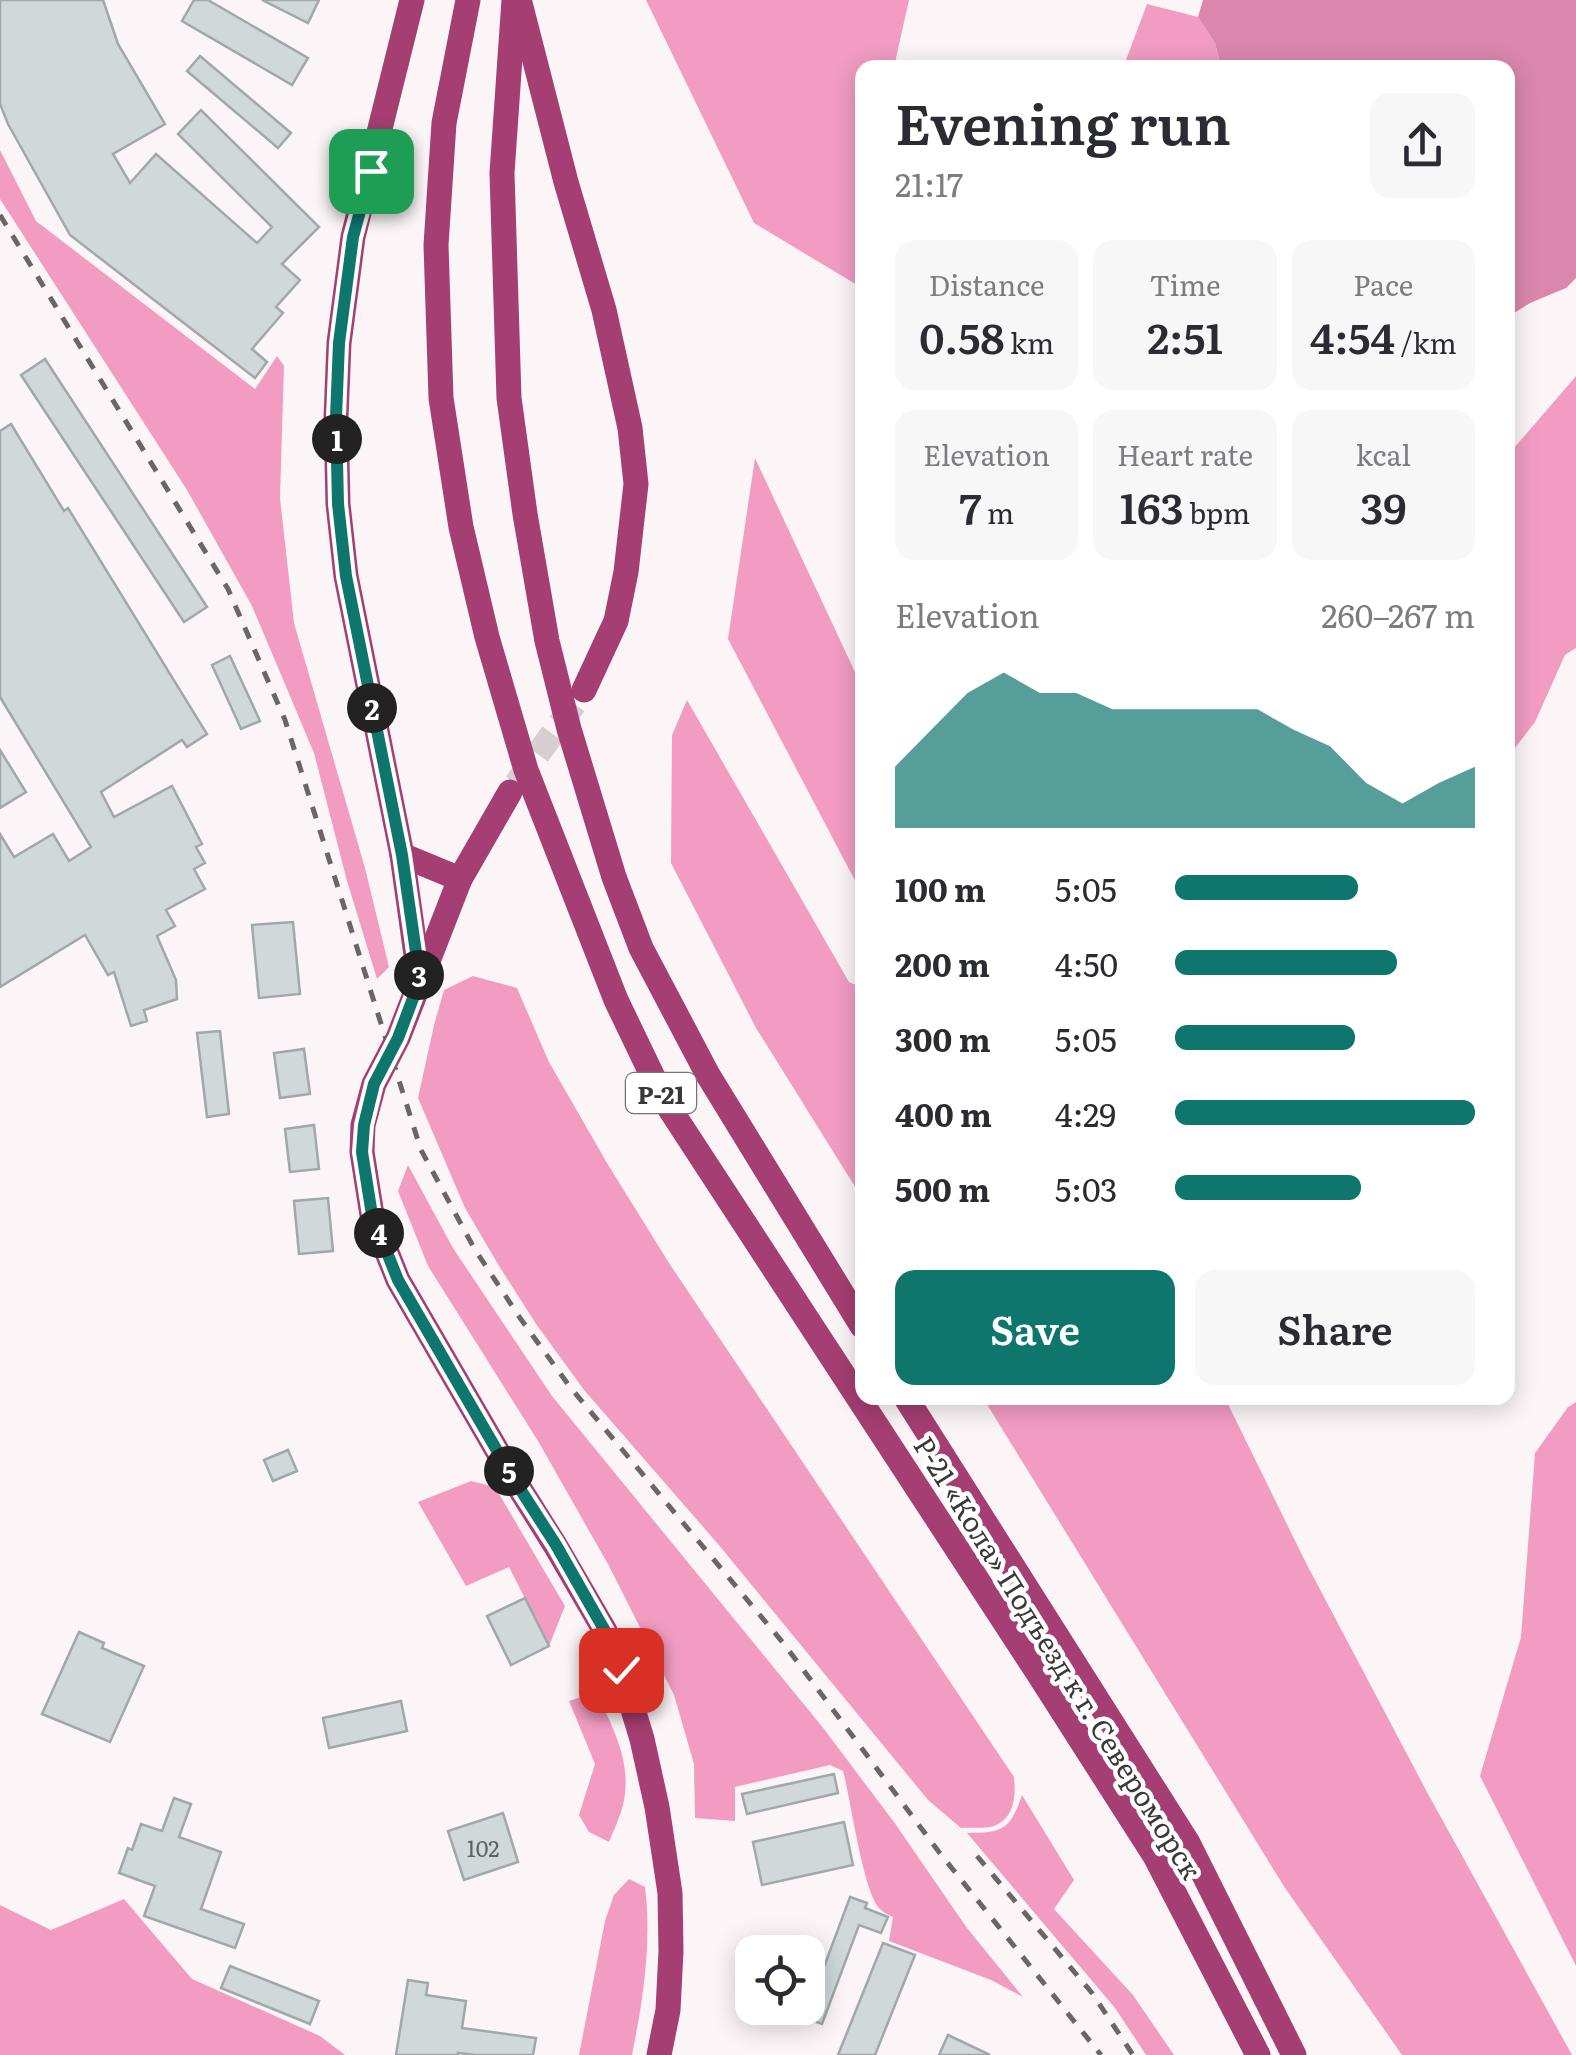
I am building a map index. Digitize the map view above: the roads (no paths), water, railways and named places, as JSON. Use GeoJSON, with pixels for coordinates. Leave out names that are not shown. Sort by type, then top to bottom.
{"type":"FeatureCollection","features":[{"type":"Feature","properties":{"kind":"main road"},"geometry":{"type":"LineString","coordinates":[[412,0],[353,237],[339,343],[336,417],[338,504],[346,576],[402,855],[420,980]]}},
{"type":"Feature","properties":{"kind":"main road","name":"Р-21 «Кола» Подъезд к г. Североморск"},"geometry":{"type":"LineString","coordinates":[[468,0],[444,123],[436,245],[441,398],[461,527],[487,637],[526,770],[616,1000],[664,1100],[855,1393]]}},
{"type":"Feature","properties":{"kind":"main road"},"geometry":{"type":"LineString","coordinates":[[517,0],[604,310],[630,428],[636,484],[616,621],[584,690]]}},
{"type":"Feature","properties":{"kind":"main road","name":"Р-21"},"geometry":{"type":"LineString","coordinates":[[517,0],[502,172],[509,398],[547,641],[568,729],[614,877],[641,948],[708,1075],[855,1315]]}},
{"type":"Feature","properties":{"kind":"main road"},"geometry":{"type":"LineString","coordinates":[[510,792],[460,880],[398,1038],[374,1084],[362,1152],[372,1215],[398,1280],[605,1631],[621,1670],[658,1807],[670,1893],[668,2010],[659,2055]]}},
{"type":"Feature","properties":{"kind":"main road"},"geometry":{"type":"LineString","coordinates":[[402,855],[460,880]]}},
{"type":"Feature","properties":{"kind":"main road","name":"Р-21 «Кола» Подъезд к г. Североморск"},"geometry":{"type":"LineString","coordinates":[[862,1405],[1156,1856],[1258,2055]]}},
{"type":"Feature","properties":{"kind":"main road","name":"Р-21 «Кола» Подъезд к г. Североморск"},"geometry":{"type":"LineString","coordinates":[[910,1405],[1188,1843],[1294,2055]]}},
{"type":"Feature","properties":{"kind":"tunnel"},"geometry":{"type":"LineString","coordinates":[[516,784],[575,703]]}},
{"type":"Feature","properties":{"kind":"railway"},"geometry":{"type":"LineString","coordinates":[[0,215],[228,589],[285,720],[421,1150],[474,1248],[570,1387],[784,1644],[939,1852],[1101,2055]]}},
{"type":"Feature","properties":{"kind":"railway"},"geometry":{"type":"LineString","coordinates":[[977,1856],[1092,1993],[1133,2055]]}}]}
